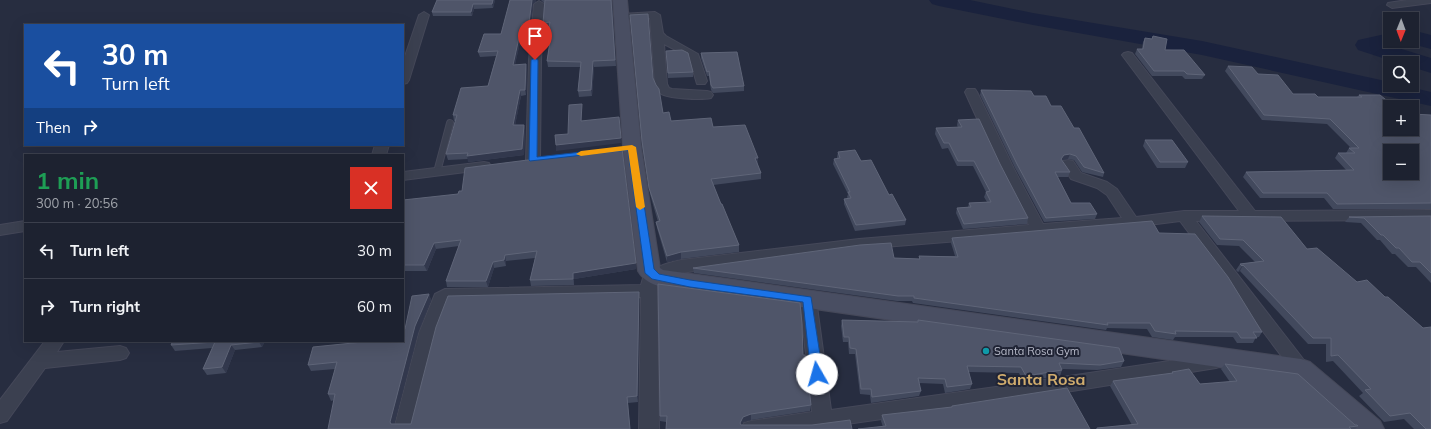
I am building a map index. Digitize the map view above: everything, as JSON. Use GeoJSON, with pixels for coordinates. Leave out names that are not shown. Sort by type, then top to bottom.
{"type":"FeatureCollection","features":[{"type":"Feature","properties":{"kind":"street"},"geometry":{"type":"LineString","coordinates":[[1392,5],[1431,0]]}},
{"type":"Feature","properties":{"kind":"street"},"geometry":{"type":"LineString","coordinates":[[533,160],[535,60],[539,4]]}},
{"type":"Feature","properties":{"kind":"street"},"geometry":{"type":"LineString","coordinates":[[649,429],[651,280],[624,148],[621,9],[655,15],[662,84],[664,90],[670,92],[707,95]]}},
{"type":"Feature","properties":{"kind":"street"},"geometry":{"type":"LineString","coordinates":[[404,77],[424,15]]}},
{"type":"Feature","properties":{"kind":"street"},"geometry":{"type":"LineString","coordinates":[[658,34],[662,38],[692,54],[696,59],[701,81]]}},
{"type":"Feature","properties":{"kind":"street"},"geometry":{"type":"LineString","coordinates":[[1128,55],[1251,216]]}},
{"type":"Feature","properties":{"kind":"street"},"geometry":{"type":"LineString","coordinates":[[971,92],[1007,169],[1039,230]]}},
{"type":"Feature","properties":{"kind":"street"},"geometry":{"type":"LineString","coordinates":[[518,162],[548,158]]}},
{"type":"Feature","properties":{"kind":"street"},"geometry":{"type":"LineString","coordinates":[[404,176],[496,164]]}},
{"type":"Feature","properties":{"kind":"street"},"geometry":{"type":"LineString","coordinates":[[1068,164],[1076,176],[1102,185],[1112,192],[1132,222]]}},
{"type":"Feature","properties":{"kind":"street"},"geometry":{"type":"LineString","coordinates":[[651,280],[668,269],[719,260],[859,244],[1132,222],[1184,216],[1431,215]]}},
{"type":"Feature","properties":{"kind":"street"},"geometry":{"type":"LineString","coordinates":[[1184,216],[1301,369],[1370,429]]}},
{"type":"Feature","properties":{"kind":"street"},"geometry":{"type":"LineString","coordinates":[[0,230],[24,226]]}},
{"type":"Feature","properties":{"kind":"street"},"geometry":{"type":"LineString","coordinates":[[404,429],[428,333],[438,305],[445,295],[651,280],[690,283],[808,299],[1233,358],[1301,369]]}},
{"type":"Feature","properties":{"kind":"street"},"geometry":{"type":"LineString","coordinates":[[808,299],[823,419]]}},
{"type":"Feature","properties":{"kind":"street"},"geometry":{"type":"LineString","coordinates":[[0,416],[54,342]]}},
{"type":"Feature","properties":{"kind":"street"},"geometry":{"type":"LineString","coordinates":[[41,361],[120,353]]}},
{"type":"Feature","properties":{"kind":"street"},"geometry":{"type":"LineString","coordinates":[[751,429],[1002,394],[1233,358]]}},
{"type":"Feature","properties":{"kind":"lane"},"geometry":{"type":"LineString","coordinates":[[437,172],[450,123]]}},
{"type":"Feature","properties":{"kind":"building"},"geometry":{"type":"Polygon","coordinates":[[[437,0],[493,0],[492,4],[473,4],[471,12],[432,12],[437,0]]]}},
{"type":"Feature","properties":{"kind":"building"},"geometry":{"type":"Polygon","coordinates":[[[510,0],[532,0],[529,23],[522,24],[513,65],[526,64],[525,90],[520,90],[513,125],[524,125],[522,149],[467,156],[468,153],[446,154],[457,115],[453,115],[461,88],[488,86],[498,51],[478,52],[484,34],[501,34],[510,0]]]}},
{"type":"Feature","properties":{"kind":"building"},"geometry":{"type":"Polygon","coordinates":[[[545,0],[611,0],[615,60],[593,61],[591,90],[578,91],[581,62],[547,61],[551,35],[548,35],[550,22],[543,23],[545,0]]]}},
{"type":"Feature","properties":{"kind":"building"},"geometry":{"type":"Polygon","coordinates":[[[648,14],[653,78],[659,89],[663,113],[669,112],[671,121],[711,118],[713,127],[745,125],[758,158],[755,158],[761,173],[711,179],[739,245],[681,252],[667,256],[656,222],[660,221],[649,188],[642,141],[630,15],[648,14]]]}},
{"type":"Feature","properties":{"kind":"building"},"geometry":{"type":"Polygon","coordinates":[[[1153,36],[1167,39],[1165,50],[1184,50],[1205,75],[1187,74],[1184,71],[1154,71],[1137,49],[1143,49],[1145,38],[1152,39],[1153,36]]]}},
{"type":"Feature","properties":{"kind":"building"},"geometry":{"type":"Polygon","coordinates":[[[682,50],[688,53],[693,72],[668,73],[666,51],[682,50]]]}},
{"type":"Feature","properties":{"kind":"building"},"geometry":{"type":"Polygon","coordinates":[[[737,52],[744,86],[713,88],[711,85],[709,71],[707,72],[701,53],[737,52]]]}},
{"type":"Feature","properties":{"kind":"building"},"geometry":{"type":"Polygon","coordinates":[[[1228,66],[1252,67],[1258,74],[1278,75],[1293,94],[1315,94],[1318,97],[1362,97],[1359,95],[1380,95],[1386,100],[1383,100],[1383,136],[1419,136],[1419,114],[1431,115],[1431,203],[1337,204],[1327,193],[1263,193],[1246,172],[1354,170],[1338,153],[1355,153],[1349,148],[1359,148],[1330,119],[1264,115],[1228,66]]]}},
{"type":"Feature","properties":{"kind":"building"},"geometry":{"type":"Polygon","coordinates":[[[981,90],[1031,91],[1034,96],[1046,96],[1051,106],[1061,106],[1074,128],[1079,128],[1104,173],[1084,167],[1076,156],[1070,154],[1064,155],[1061,159],[1070,172],[1055,172],[1071,203],[1090,203],[1097,214],[1046,218],[1017,164],[981,90]]]}},
{"type":"Feature","properties":{"kind":"building"},"geometry":{"type":"Polygon","coordinates":[[[582,104],[581,121],[619,117],[621,138],[556,145],[555,135],[568,134],[569,105],[582,104]]]}},
{"type":"Feature","properties":{"kind":"building"},"geometry":{"type":"Polygon","coordinates":[[[979,119],[1028,218],[964,224],[957,208],[971,207],[969,203],[991,202],[986,192],[990,191],[974,161],[958,161],[949,143],[944,143],[936,128],[962,127],[958,120],[979,119]]]}},
{"type":"Feature","properties":{"kind":"building"},"geometry":{"type":"Polygon","coordinates":[[[1145,140],[1172,140],[1188,162],[1160,162],[1145,140]]]}},
{"type":"Feature","properties":{"kind":"building"},"geometry":{"type":"Polygon","coordinates":[[[622,148],[636,263],[573,273],[573,279],[530,280],[537,251],[505,255],[504,260],[493,262],[486,281],[446,281],[461,240],[434,243],[424,265],[404,265],[404,200],[458,194],[459,191],[462,191],[465,168],[622,148]]]}},
{"type":"Feature","properties":{"kind":"building"},"geometry":{"type":"Polygon","coordinates":[[[855,150],[861,161],[871,160],[889,195],[892,194],[906,220],[856,225],[844,199],[851,198],[848,192],[850,192],[834,159],[840,158],[838,152],[855,150]]]}},
{"type":"Feature","properties":{"kind":"building"},"geometry":{"type":"Polygon","coordinates":[[[1202,216],[1281,217],[1307,249],[1317,248],[1357,282],[1367,280],[1423,328],[1431,327],[1431,429],[1426,429],[1410,413],[1390,416],[1365,390],[1371,389],[1338,355],[1331,356],[1331,338],[1313,338],[1243,265],[1242,266],[1240,264],[1264,261],[1243,240],[1220,239],[1202,216]]]}},
{"type":"Feature","properties":{"kind":"building"},"geometry":{"type":"Polygon","coordinates":[[[1431,216],[1431,273],[1420,262],[1412,262],[1399,248],[1396,248],[1364,218],[1349,217],[1431,216]]]}},
{"type":"Feature","properties":{"kind":"building"},"geometry":{"type":"Polygon","coordinates":[[[1152,221],[1159,233],[1195,234],[1228,277],[1262,332],[1253,332],[1257,338],[1241,338],[1237,332],[1175,331],[1176,334],[1155,331],[1150,323],[1107,323],[1108,325],[914,298],[914,296],[898,296],[693,268],[860,245],[891,243],[894,258],[920,259],[919,256],[958,257],[952,238],[1152,221]]]}},
{"type":"Feature","properties":{"kind":"building"},"geometry":{"type":"Polygon","coordinates":[[[658,284],[800,303],[803,355],[805,355],[811,405],[751,414],[743,417],[740,423],[741,425],[812,425],[850,420],[852,429],[666,429],[667,416],[660,416],[658,284]]]}},
{"type":"Feature","properties":{"kind":"building"},"geometry":{"type":"Polygon","coordinates":[[[639,292],[637,396],[627,397],[630,429],[328,429],[335,394],[328,394],[337,362],[308,365],[313,347],[363,342],[404,342],[404,330],[412,296],[429,294],[415,326],[390,422],[391,424],[411,424],[436,327],[448,296],[639,292]]]}},
{"type":"Feature","properties":{"kind":"building"},"geometry":{"type":"Polygon","coordinates":[[[842,320],[918,322],[918,320],[1119,348],[1124,361],[1100,365],[1059,363],[1062,370],[1026,376],[1021,367],[967,366],[972,384],[947,387],[945,379],[918,378],[921,391],[872,397],[871,389],[861,389],[856,349],[850,348],[849,337],[844,337],[842,320]]]}},
{"type":"Feature","properties":{"kind":"building"},"geometry":{"type":"Polygon","coordinates":[[[172,342],[215,342],[171,345],[172,342]]]}},
{"type":"Feature","properties":{"kind":"building"},"geometry":{"type":"Polygon","coordinates":[[[215,342],[259,342],[231,345],[222,367],[203,369],[215,342]]]}},
{"type":"Feature","properties":{"kind":"building"},"geometry":{"type":"Polygon","coordinates":[[[1225,364],[1298,374],[1355,425],[1358,426],[1349,427],[1351,429],[1097,429],[1138,424],[1113,381],[1173,373],[1172,372],[1189,369],[1200,384],[1237,381],[1225,364]]]}},
{"type":"Feature","properties":{"kind":"building"},"geometry":{"type":"Polygon","coordinates":[[[1067,388],[1090,429],[858,429],[886,426],[882,415],[952,407],[1067,388]]]}},
{"type":"Feature","properties":{"kind":"waterway"},"geometry":{"type":"LineString","coordinates":[[939,0],[1033,19],[1202,48],[1431,99]]}},
{"type":"Feature","properties":{"kind":"waterway"},"geometry":{"type":"LineString","coordinates":[[1419,39],[1431,42]]}},
{"type":"Feature","properties":{"kind":"waterway"},"geometry":{"type":"LineString","coordinates":[[1383,41],[1366,45],[1431,66]]}},
{"type":"Feature","properties":{"kind":"slow traffic"},"geometry":{"type":"LineString","coordinates":[[581,154],[632,147],[640,207]]}},
{"type":"Feature","properties":{"kind":"place","name":"Santa Rosa Gym"},"geometry":{"type":"Point","coordinates":[986,351]}},
{"type":"Feature","properties":{"kind":"district","name":"Santa Rosa"},"geometry":{"type":"Point","coordinates":[1041,379]}},
{"type":"Feature","properties":{"kind":"route"},"geometry":{"type":"LineString","coordinates":[[535,60],[533,160],[632,147],[649,271],[656,277],[670,280],[808,299],[817,374]]}}]}
